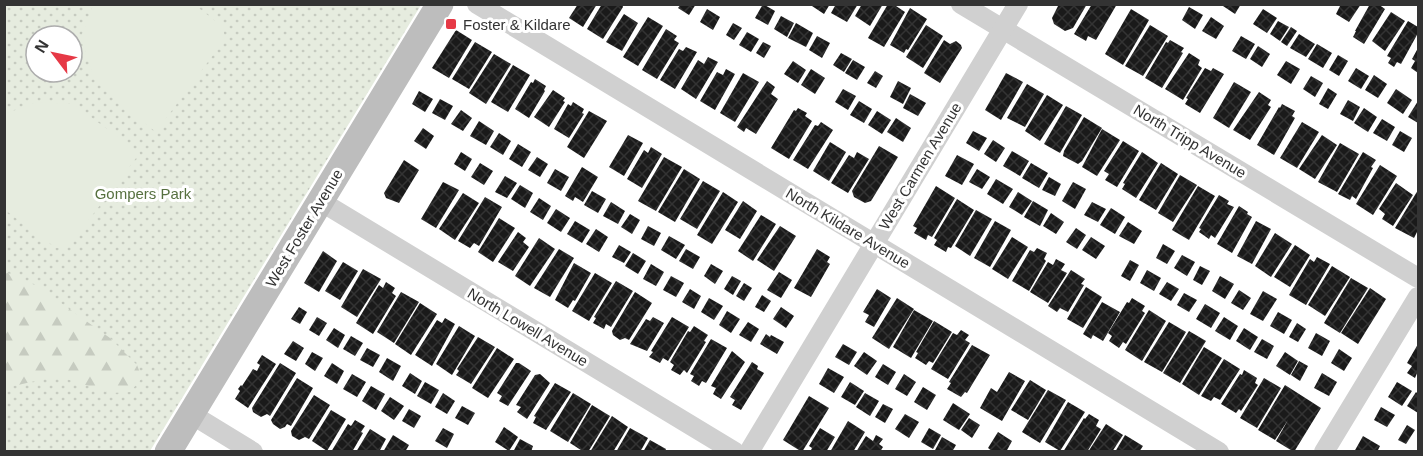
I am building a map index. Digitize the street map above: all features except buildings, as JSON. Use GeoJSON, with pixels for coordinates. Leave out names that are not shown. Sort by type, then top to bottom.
{"type":"FeatureCollection","features":[{"type":"Feature","properties":{"kind":"main road","name":"West Foster Avenue"},"geometry":{"type":"LineString","coordinates":[[168,452],[440,4]]}},
{"type":"Feature","properties":{"kind":"street","name":"North Kildare Avenue"},"geometry":{"type":"LineString","coordinates":[[477,4],[1220,452]]}},
{"type":"Feature","properties":{"kind":"street","name":"North Tripp Avenue"},"geometry":{"type":"LineString","coordinates":[[962,4],[1419,278]]}},
{"type":"Feature","properties":{"kind":"street","name":"West Carmen Avenue"},"geometry":{"type":"LineString","coordinates":[[749,452],[1018,4]]}},
{"type":"Feature","properties":{"kind":"street","name":"North Lowell Avenue"},"geometry":{"type":"LineString","coordinates":[[320,201],[735,452]]}},
{"type":"Feature","properties":{"kind":"street"},"geometry":{"type":"LineString","coordinates":[[1324,452],[1419,297]]}},
{"type":"Feature","properties":{"kind":"street"},"geometry":{"type":"LineString","coordinates":[[191,414],[253,452]]}},
{"type":"Feature","properties":{"kind":"green space","name":"Gompers Park"},"geometry":{"type":"Polygon","coordinates":[[[7,4],[421,5],[150,451],[5,451],[4,8],[7,4]]]}},
{"type":"Feature","properties":{"kind":"green space"},"geometry":{"type":"Polygon","coordinates":[[[93,5],[195,5],[223,27],[225,39],[156,132],[123,107],[94,79],[84,47],[84,29],[93,5]]]}},
{"type":"Feature","properties":{"kind":"green space"},"geometry":{"type":"Polygon","coordinates":[[[36,102],[73,104],[140,153],[68,247],[56,248],[5,210],[5,114],[36,102]]]}},
{"type":"Feature","properties":{"kind":"green space"},"geometry":{"type":"Polygon","coordinates":[[[5,273],[37,286],[110,338],[137,365],[142,378],[130,392],[111,393],[57,376],[5,388],[5,273]]]}},
{"type":"Feature","properties":{"kind":"place","name":"Foster & Kildare"},"geometry":{"type":"Point","coordinates":[451,24]}}]}
